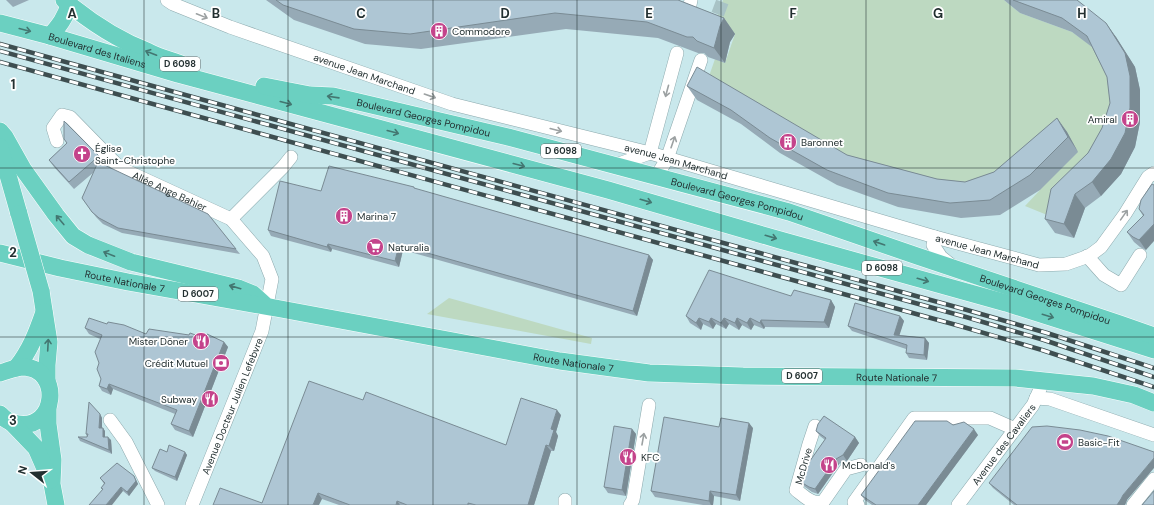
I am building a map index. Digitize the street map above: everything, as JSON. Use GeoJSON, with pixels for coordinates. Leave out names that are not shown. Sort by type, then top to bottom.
{"type":"FeatureCollection","features":[{"type":"Feature","properties":{"kind":"main road"},"geometry":{"type":"LineString","coordinates":[[50,36],[60,25],[67,11],[66,2]]}},
{"type":"Feature","properties":{"kind":"main road","name":"Boulevard des Italiens"},"geometry":{"type":"LineString","coordinates":[[66,2],[106,30],[147,52],[191,68],[264,86],[310,102]]}},
{"type":"Feature","properties":{"kind":"main road","name":"Boulevard des Italiens"},"geometry":{"type":"LineString","coordinates":[[0,23],[50,36],[178,74],[310,102]]}},
{"type":"Feature","properties":{"kind":"main road","name":"Boulevard Georges Pompidou"},"geometry":{"type":"LineString","coordinates":[[310,102],[333,96],[485,132],[789,212],[1154,336]]}},
{"type":"Feature","properties":{"kind":"main road","name":"Boulevard Georges Pompidou"},"geometry":{"type":"LineString","coordinates":[[310,102],[608,190],[1006,303],[1154,350]]}},
{"type":"Feature","properties":{"kind":"main road"},"geometry":{"type":"LineString","coordinates":[[0,131],[23,169],[56,215],[74,236],[88,245],[131,262],[238,288],[253,294],[268,307]]}},
{"type":"Feature","properties":{"kind":"main road"},"geometry":{"type":"LineString","coordinates":[[0,147],[41,291],[45,310],[49,342],[47,365],[47,381],[50,390],[48,424],[53,460],[52,484],[56,505]]}},
{"type":"Feature","properties":{"kind":"main road"},"geometry":{"type":"LineString","coordinates":[[608,190],[632,188],[656,177]]}},
{"type":"Feature","properties":{"kind":"main road","name":"Route Nationale 7"},"geometry":{"type":"LineString","coordinates":[[0,253],[60,268],[128,282],[268,307],[434,333],[560,361],[649,373],[743,376],[1015,378],[1093,386],[1134,395],[1154,403]]}},
{"type":"Feature","properties":{"kind":"main road"},"geometry":{"type":"LineString","coordinates":[[6,372],[23,359],[34,341],[45,310]]}},
{"type":"Feature","properties":{"kind":"main road"},"geometry":{"type":"LineString","coordinates":[[6,372],[25,367],[33,369],[41,374],[47,381]]}},
{"type":"Feature","properties":{"kind":"main road"},"geometry":{"type":"LineString","coordinates":[[6,419],[23,425],[33,423],[42,417],[48,409]]}},
{"type":"Feature","properties":{"kind":"main road"},"geometry":{"type":"LineString","coordinates":[[6,419],[36,448],[52,484]]}},
{"type":"Feature","properties":{"kind":"street","name":"avenue Jean Marchand"},"geometry":{"type":"LineString","coordinates":[[166,0],[224,25],[452,104],[650,153],[935,237],[1039,265],[1066,264],[1087,256],[1101,247],[1125,214],[1148,177],[1154,173]]}},
{"type":"Feature","properties":{"kind":"street"},"geometry":{"type":"LineString","coordinates":[[614,166],[650,153],[677,53]]}},
{"type":"Feature","properties":{"kind":"street"},"geometry":{"type":"LineString","coordinates":[[656,177],[667,159],[701,60]]}},
{"type":"Feature","properties":{"kind":"street","name":"Allée Ange Bahier"},"geometry":{"type":"LineString","coordinates":[[57,141],[53,128],[62,115],[70,117],[120,168],[231,218]]}},
{"type":"Feature","properties":{"kind":"street"},"geometry":{"type":"LineString","coordinates":[[231,218],[283,167],[291,156]]}},
{"type":"Feature","properties":{"kind":"street","name":"Avenue Docteur Julien Lefebvre"},"geometry":{"type":"LineString","coordinates":[[192,505],[262,331],[268,307],[272,279],[263,256],[231,218]]}},
{"type":"Feature","properties":{"kind":"street"},"geometry":{"type":"LineString","coordinates":[[935,237],[933,245],[941,257],[956,269]]}},
{"type":"Feature","properties":{"kind":"street"},"geometry":{"type":"LineString","coordinates":[[1087,256],[1104,275],[1121,285],[1140,255]]}},
{"type":"Feature","properties":{"kind":"street","name":"Avenue des Cavaliers"},"geometry":{"type":"LineString","coordinates":[[958,505],[1033,405],[1044,380]]}},
{"type":"Feature","properties":{"kind":"street"},"geometry":{"type":"LineString","coordinates":[[1036,398],[1050,399],[1154,435]]}},
{"type":"Feature","properties":{"kind":"street"},"geometry":{"type":"LineString","coordinates":[[630,505],[649,405]]}},
{"type":"Feature","properties":{"kind":"street"},"geometry":{"type":"LineString","coordinates":[[858,505],[854,502],[914,418],[990,418],[1015,429]]}},
{"type":"Feature","properties":{"kind":"street"},"geometry":{"type":"LineString","coordinates":[[110,420],[126,442],[158,505]]}},
{"type":"Feature","properties":{"kind":"street","name":"McDrive"},"geometry":{"type":"LineString","coordinates":[[815,426],[796,490],[814,503],[818,504],[823,502],[846,469],[861,465]]}},
{"type":"Feature","properties":{"kind":"street"},"geometry":{"type":"LineString","coordinates":[[1132,505],[1154,478]]}},
{"type":"Feature","properties":{"kind":"green space"},"geometry":{"type":"Polygon","coordinates":[[[723,0],[1004,0],[1020,13],[1072,32],[1097,50],[1118,95],[1120,117],[1057,219],[1025,206],[1040,190],[975,196],[861,170],[707,82],[715,59],[725,63],[735,34],[714,25],[723,0]]]}},
{"type":"Feature","properties":{"kind":"green space"},"geometry":{"type":"Polygon","coordinates":[[[449,298],[592,338],[591,344],[427,314],[449,298]]]}},
{"type":"Feature","properties":{"kind":"building"},"geometry":{"type":"Polygon","coordinates":[[[276,0],[678,0],[724,18],[720,26],[714,48],[697,41],[693,37],[687,37],[647,22],[555,13],[410,34],[354,29],[283,5],[276,0]]]}},
{"type":"Feature","properties":{"kind":"building"},"geometry":{"type":"Polygon","coordinates":[[[1013,0],[1077,0],[1106,23],[1125,53],[1130,76],[1130,108],[1125,133],[1111,159],[1092,182],[1075,194],[1064,224],[1045,219],[1051,189],[1088,153],[1102,128],[1110,103],[1107,77],[1087,36],[1062,18],[1013,0]]]}},
{"type":"Feature","properties":{"kind":"building"},"geometry":{"type":"Polygon","coordinates":[[[697,67],[847,155],[937,179],[965,182],[994,172],[1057,118],[1068,137],[1030,175],[990,200],[950,203],[888,193],[827,170],[770,138],[731,110],[687,86],[697,67]]]}},
{"type":"Feature","properties":{"kind":"building","name":"Église Saint-Christophe"},"geometry":{"type":"Polygon","coordinates":[[[64,121],[99,156],[69,182],[49,160],[67,143],[64,139],[64,121]]]}},
{"type":"Feature","properties":{"kind":"building"},"geometry":{"type":"Polygon","coordinates":[[[98,162],[208,214],[236,249],[118,228],[99,218],[92,212],[82,198],[98,162]]]}},
{"type":"Feature","properties":{"kind":"building"},"geometry":{"type":"Polygon","coordinates":[[[329,166],[414,187],[649,255],[633,311],[399,245],[395,261],[328,244],[327,247],[268,230],[280,181],[321,191],[329,166]]]}},
{"type":"Feature","properties":{"kind":"building"},"geometry":{"type":"Polygon","coordinates":[[[1152,184],[1154,185],[1154,224],[1139,240],[1127,232],[1144,215],[1139,209],[1141,200],[1152,184]]]}},
{"type":"Feature","properties":{"kind":"building"},"geometry":{"type":"Polygon","coordinates":[[[709,270],[791,296],[794,290],[831,300],[824,322],[761,320],[760,323],[750,318],[747,323],[737,318],[735,323],[724,318],[721,323],[711,318],[709,322],[699,318],[696,323],[686,316],[709,270]]]}},
{"type":"Feature","properties":{"kind":"building"},"geometry":{"type":"Polygon","coordinates":[[[855,303],[900,316],[894,335],[925,338],[924,355],[906,353],[907,345],[848,326],[855,303]]]}},
{"type":"Feature","properties":{"kind":"building"},"geometry":{"type":"Polygon","coordinates":[[[89,318],[107,324],[108,322],[124,325],[146,334],[149,329],[189,335],[190,333],[204,338],[207,334],[224,342],[189,431],[171,424],[177,410],[109,384],[107,389],[99,386],[101,379],[97,369],[99,363],[95,352],[102,335],[85,328],[89,318]]]}},
{"type":"Feature","properties":{"kind":"building"},"geometry":{"type":"Polygon","coordinates":[[[309,381],[363,400],[366,392],[506,445],[521,398],[557,410],[551,429],[554,430],[549,446],[546,445],[528,505],[476,505],[468,503],[468,505],[407,505],[397,501],[396,505],[350,505],[318,493],[313,505],[213,505],[220,488],[262,503],[309,381]]]}},
{"type":"Feature","properties":{"kind":"building"},"geometry":{"type":"Polygon","coordinates":[[[89,402],[100,414],[99,428],[103,428],[103,437],[108,437],[109,450],[78,437],[87,437],[88,434],[86,434],[89,402]]]}},
{"type":"Feature","properties":{"kind":"building","name":"McDonald's"},"geometry":{"type":"Polygon","coordinates":[[[824,416],[855,437],[843,455],[836,459],[815,489],[801,482],[805,468],[826,438],[816,431],[818,424],[824,416]]]}},
{"type":"Feature","properties":{"kind":"building"},"geometry":{"type":"Polygon","coordinates":[[[664,417],[719,427],[721,418],[749,423],[736,495],[710,491],[709,501],[651,491],[664,417]]]}},
{"type":"Feature","properties":{"kind":"building"},"geometry":{"type":"Polygon","coordinates":[[[915,421],[947,421],[953,425],[964,422],[974,429],[918,505],[876,505],[861,495],[915,421]]]}},
{"type":"Feature","properties":{"kind":"building"},"geometry":{"type":"Polygon","coordinates":[[[614,426],[632,429],[622,490],[604,487],[614,426]]]}},
{"type":"Feature","properties":{"kind":"building"},"geometry":{"type":"Polygon","coordinates":[[[1047,426],[1080,430],[1108,436],[1154,452],[1154,458],[1123,495],[1117,505],[1017,505],[989,483],[1032,427],[1047,426]]]}},
{"type":"Feature","properties":{"kind":"building"},"geometry":{"type":"Polygon","coordinates":[[[169,445],[185,452],[175,477],[152,468],[160,449],[167,452],[169,445]]]}},
{"type":"Feature","properties":{"kind":"building"},"geometry":{"type":"Polygon","coordinates":[[[117,463],[134,476],[136,481],[127,492],[121,487],[106,505],[89,505],[103,489],[101,488],[105,483],[100,478],[117,463]]]}},
{"type":"Feature","properties":{"kind":"building"},"geometry":{"type":"Polygon","coordinates":[[[1154,491],[1154,505],[1142,505],[1154,491]]]}},
{"type":"Feature","properties":{"kind":"tunnel"},"geometry":{"type":"LineString","coordinates":[[711,32],[723,0]]}},
{"type":"Feature","properties":{"kind":"railway"},"geometry":{"type":"LineString","coordinates":[[0,44],[967,310],[1047,333],[1154,368]]}},
{"type":"Feature","properties":{"kind":"railway"},"geometry":{"type":"LineString","coordinates":[[0,51],[966,317],[1044,340],[1154,377]]}},
{"type":"Feature","properties":{"kind":"railway"},"geometry":{"type":"LineString","coordinates":[[0,62],[960,326],[1042,350],[1154,387]]}},
{"type":"Feature","properties":{"kind":"place","name":"Commodore"},"geometry":{"type":"Point","coordinates":[439,31]}},
{"type":"Feature","properties":{"kind":"place","name":"Amiral"},"geometry":{"type":"Point","coordinates":[1130,119]}},
{"type":"Feature","properties":{"kind":"place","name":"Baronnet"},"geometry":{"type":"Point","coordinates":[788,142]}},
{"type":"Feature","properties":{"kind":"place","name":"Église Saint-Christophe"},"geometry":{"type":"Point","coordinates":[82,154]}},
{"type":"Feature","properties":{"kind":"place","name":"Marina 7"},"geometry":{"type":"Point","coordinates":[344,216]}},
{"type":"Feature","properties":{"kind":"place","name":"Naturalia"},"geometry":{"type":"Point","coordinates":[375,247]}},
{"type":"Feature","properties":{"kind":"place","name":"Mister Döner"},"geometry":{"type":"Point","coordinates":[201,341]}},
{"type":"Feature","properties":{"kind":"place","name":"Crédit Mutuel"},"geometry":{"type":"Point","coordinates":[221,363]}},
{"type":"Feature","properties":{"kind":"place","name":"Subway"},"geometry":{"type":"Point","coordinates":[210,399]}},
{"type":"Feature","properties":{"kind":"place","name":"Basic-Fit"},"geometry":{"type":"Point","coordinates":[1065,442]}},
{"type":"Feature","properties":{"kind":"place","name":"KFC"},"geometry":{"type":"Point","coordinates":[628,457]}},
{"type":"Feature","properties":{"kind":"place","name":"McDonald's"},"geometry":{"type":"Point","coordinates":[829,465]}}]}
